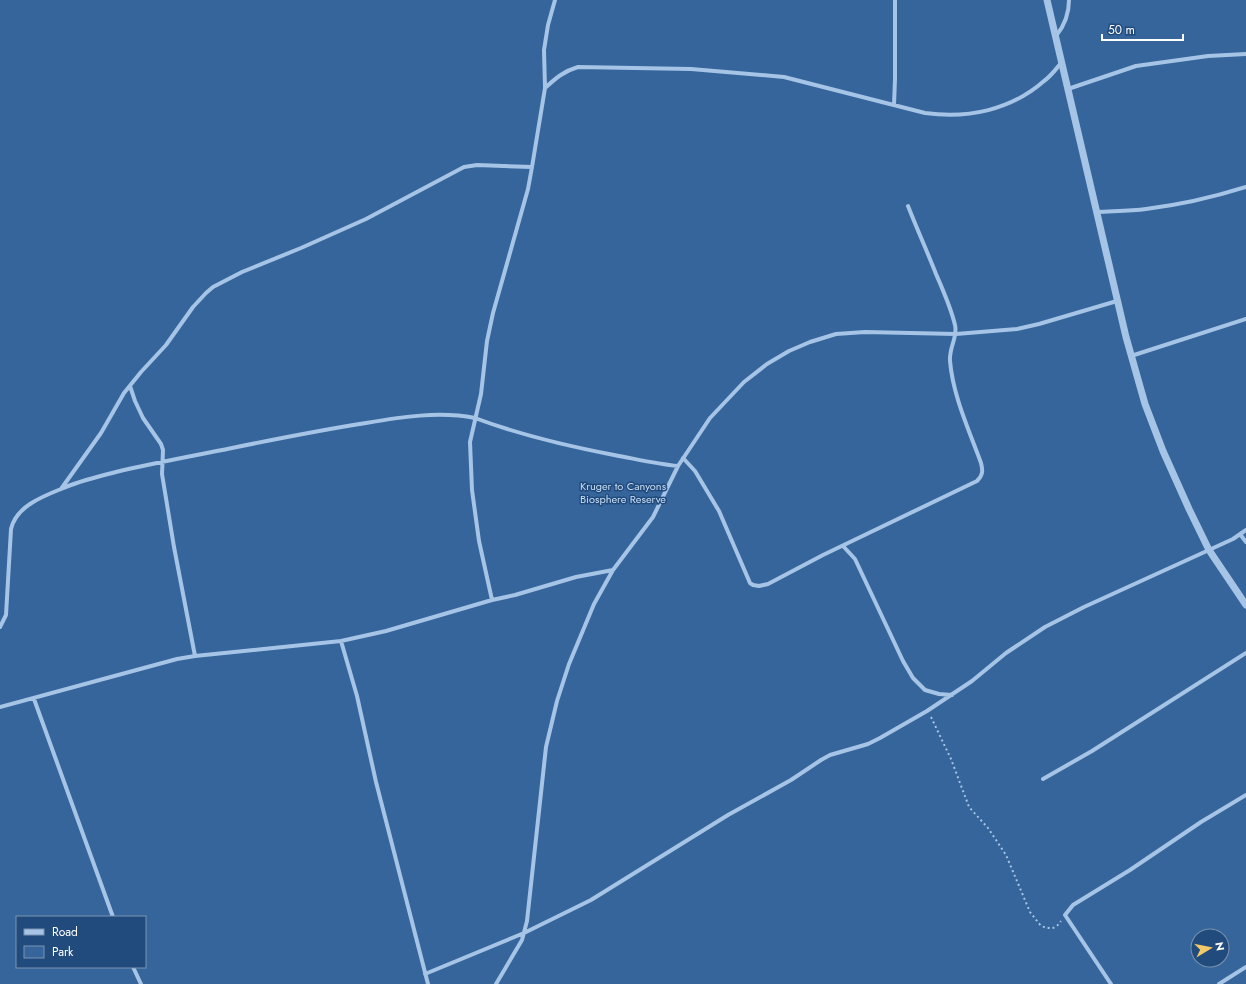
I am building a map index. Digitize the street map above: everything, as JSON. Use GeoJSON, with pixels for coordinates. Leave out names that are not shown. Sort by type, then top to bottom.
{"type":"FeatureCollection","features":[{"type":"Feature","properties":{"kind":"street"},"geometry":{"type":"LineString","coordinates":[[492,600],[479,540],[472,490],[470,442],[480,394],[487,341],[493,313],[528,189],[545,88],[544,50],[548,25],[555,0]]}},
{"type":"Feature","properties":{"kind":"street"},"geometry":{"type":"LineString","coordinates":[[894,105],[895,0]]}},
{"type":"Feature","properties":{"kind":"street"},"geometry":{"type":"LineString","coordinates":[[1047,0],[1117,301],[1145,404],[1163,451],[1209,550],[1246,605]]}},
{"type":"Feature","properties":{"kind":"street"},"geometry":{"type":"LineString","coordinates":[[1056,36],[1064,26],[1067,17],[1069,0]]}},
{"type":"Feature","properties":{"kind":"street"},"geometry":{"type":"LineString","coordinates":[[1067,89],[1136,66],[1208,56],[1246,54]]}},
{"type":"Feature","properties":{"kind":"street"},"geometry":{"type":"LineString","coordinates":[[545,88],[560,74],[568,69],[578,67],[691,69],[784,77],[925,113],[938,115],[968,114],[998,109],[1022,96],[1041,84],[1062,63]]}},
{"type":"Feature","properties":{"kind":"street"},"geometry":{"type":"LineString","coordinates":[[61,489],[101,433],[130,386],[166,345],[206,292],[213,287],[242,272],[366,219],[464,167],[478,165],[532,167]]}},
{"type":"Feature","properties":{"kind":"street"},"geometry":{"type":"LineString","coordinates":[[1097,212],[1160,207],[1230,192],[1246,187]]}},
{"type":"Feature","properties":{"kind":"street"},"geometry":{"type":"LineString","coordinates":[[684,458],[695,471],[719,511],[747,578],[753,585],[768,584],[910,512],[977,481],[981,477],[983,472],[981,463],[957,395],[953,379],[950,359],[956,334],[953,317],[942,286],[908,206]]}},
{"type":"Feature","properties":{"kind":"street"},"geometry":{"type":"LineString","coordinates":[[496,984],[522,940],[527,921],[546,747],[568,664],[594,604],[613,570],[653,517],[678,466],[710,418],[744,382],[767,364],[789,351],[810,342],[836,334],[865,332],[956,334],[1017,329],[1117,301]]}},
{"type":"Feature","properties":{"kind":"street"},"geometry":{"type":"LineString","coordinates":[[1131,356],[1246,318]]}},
{"type":"Feature","properties":{"kind":"street"},"geometry":{"type":"LineString","coordinates":[[130,386],[143,418],[161,444],[163,450],[162,474],[174,547],[195,656]]}},
{"type":"Feature","properties":{"kind":"street"},"geometry":{"type":"LineString","coordinates":[[0,627],[6,615],[12,522],[29,504],[61,489],[90,478],[272,440],[390,419],[442,415],[466,416],[541,439],[655,464],[678,466]]}},
{"type":"Feature","properties":{"kind":"street"},"geometry":{"type":"LineString","coordinates":[[425,974],[524,933],[591,900],[728,815],[791,780],[821,760],[868,744],[927,711],[972,681],[1006,654],[1045,627],[1084,607],[1209,550],[1246,530]]}},
{"type":"Feature","properties":{"kind":"street"},"geometry":{"type":"LineString","coordinates":[[1240,534],[1246,542]]}},
{"type":"Feature","properties":{"kind":"street"},"geometry":{"type":"LineString","coordinates":[[843,546],[855,559],[903,661],[913,678],[925,690],[939,694],[952,695]]}},
{"type":"Feature","properties":{"kind":"street"},"geometry":{"type":"LineString","coordinates":[[0,707],[105,680],[161,663],[195,656],[341,641],[386,631],[492,600],[591,574],[613,570]]}},
{"type":"Feature","properties":{"kind":"street"},"geometry":{"type":"LineString","coordinates":[[341,641],[357,696],[376,782],[428,984]]}},
{"type":"Feature","properties":{"kind":"street"},"geometry":{"type":"LineString","coordinates":[[1043,779],[1092,751],[1246,653]]}},
{"type":"Feature","properties":{"kind":"street"},"geometry":{"type":"LineString","coordinates":[[34,699],[113,916]]}},
{"type":"Feature","properties":{"kind":"street"},"geometry":{"type":"LineString","coordinates":[[1111,984],[1065,915],[1073,905],[1079,901],[1130,870],[1200,822],[1246,795]]}},
{"type":"Feature","properties":{"kind":"street"},"geometry":{"type":"LineString","coordinates":[[1219,984],[1246,967]]}},
{"type":"Feature","properties":{"kind":"street"},"geometry":{"type":"LineString","coordinates":[[134,968],[141,984]]}},
{"type":"Feature","properties":{"kind":"path"},"geometry":{"type":"LineString","coordinates":[[927,711],[951,759],[969,807],[988,828],[1006,855],[1030,912],[1041,926],[1053,929],[1065,915]]}},
{"type":"Feature","properties":{"kind":"green space","name":"Kruger to Canyons Biosphere Reserve"},"geometry":{"type":"Polygon","coordinates":[[[0,0],[1246,0],[1246,984],[0,984],[0,0]]]}}]}
